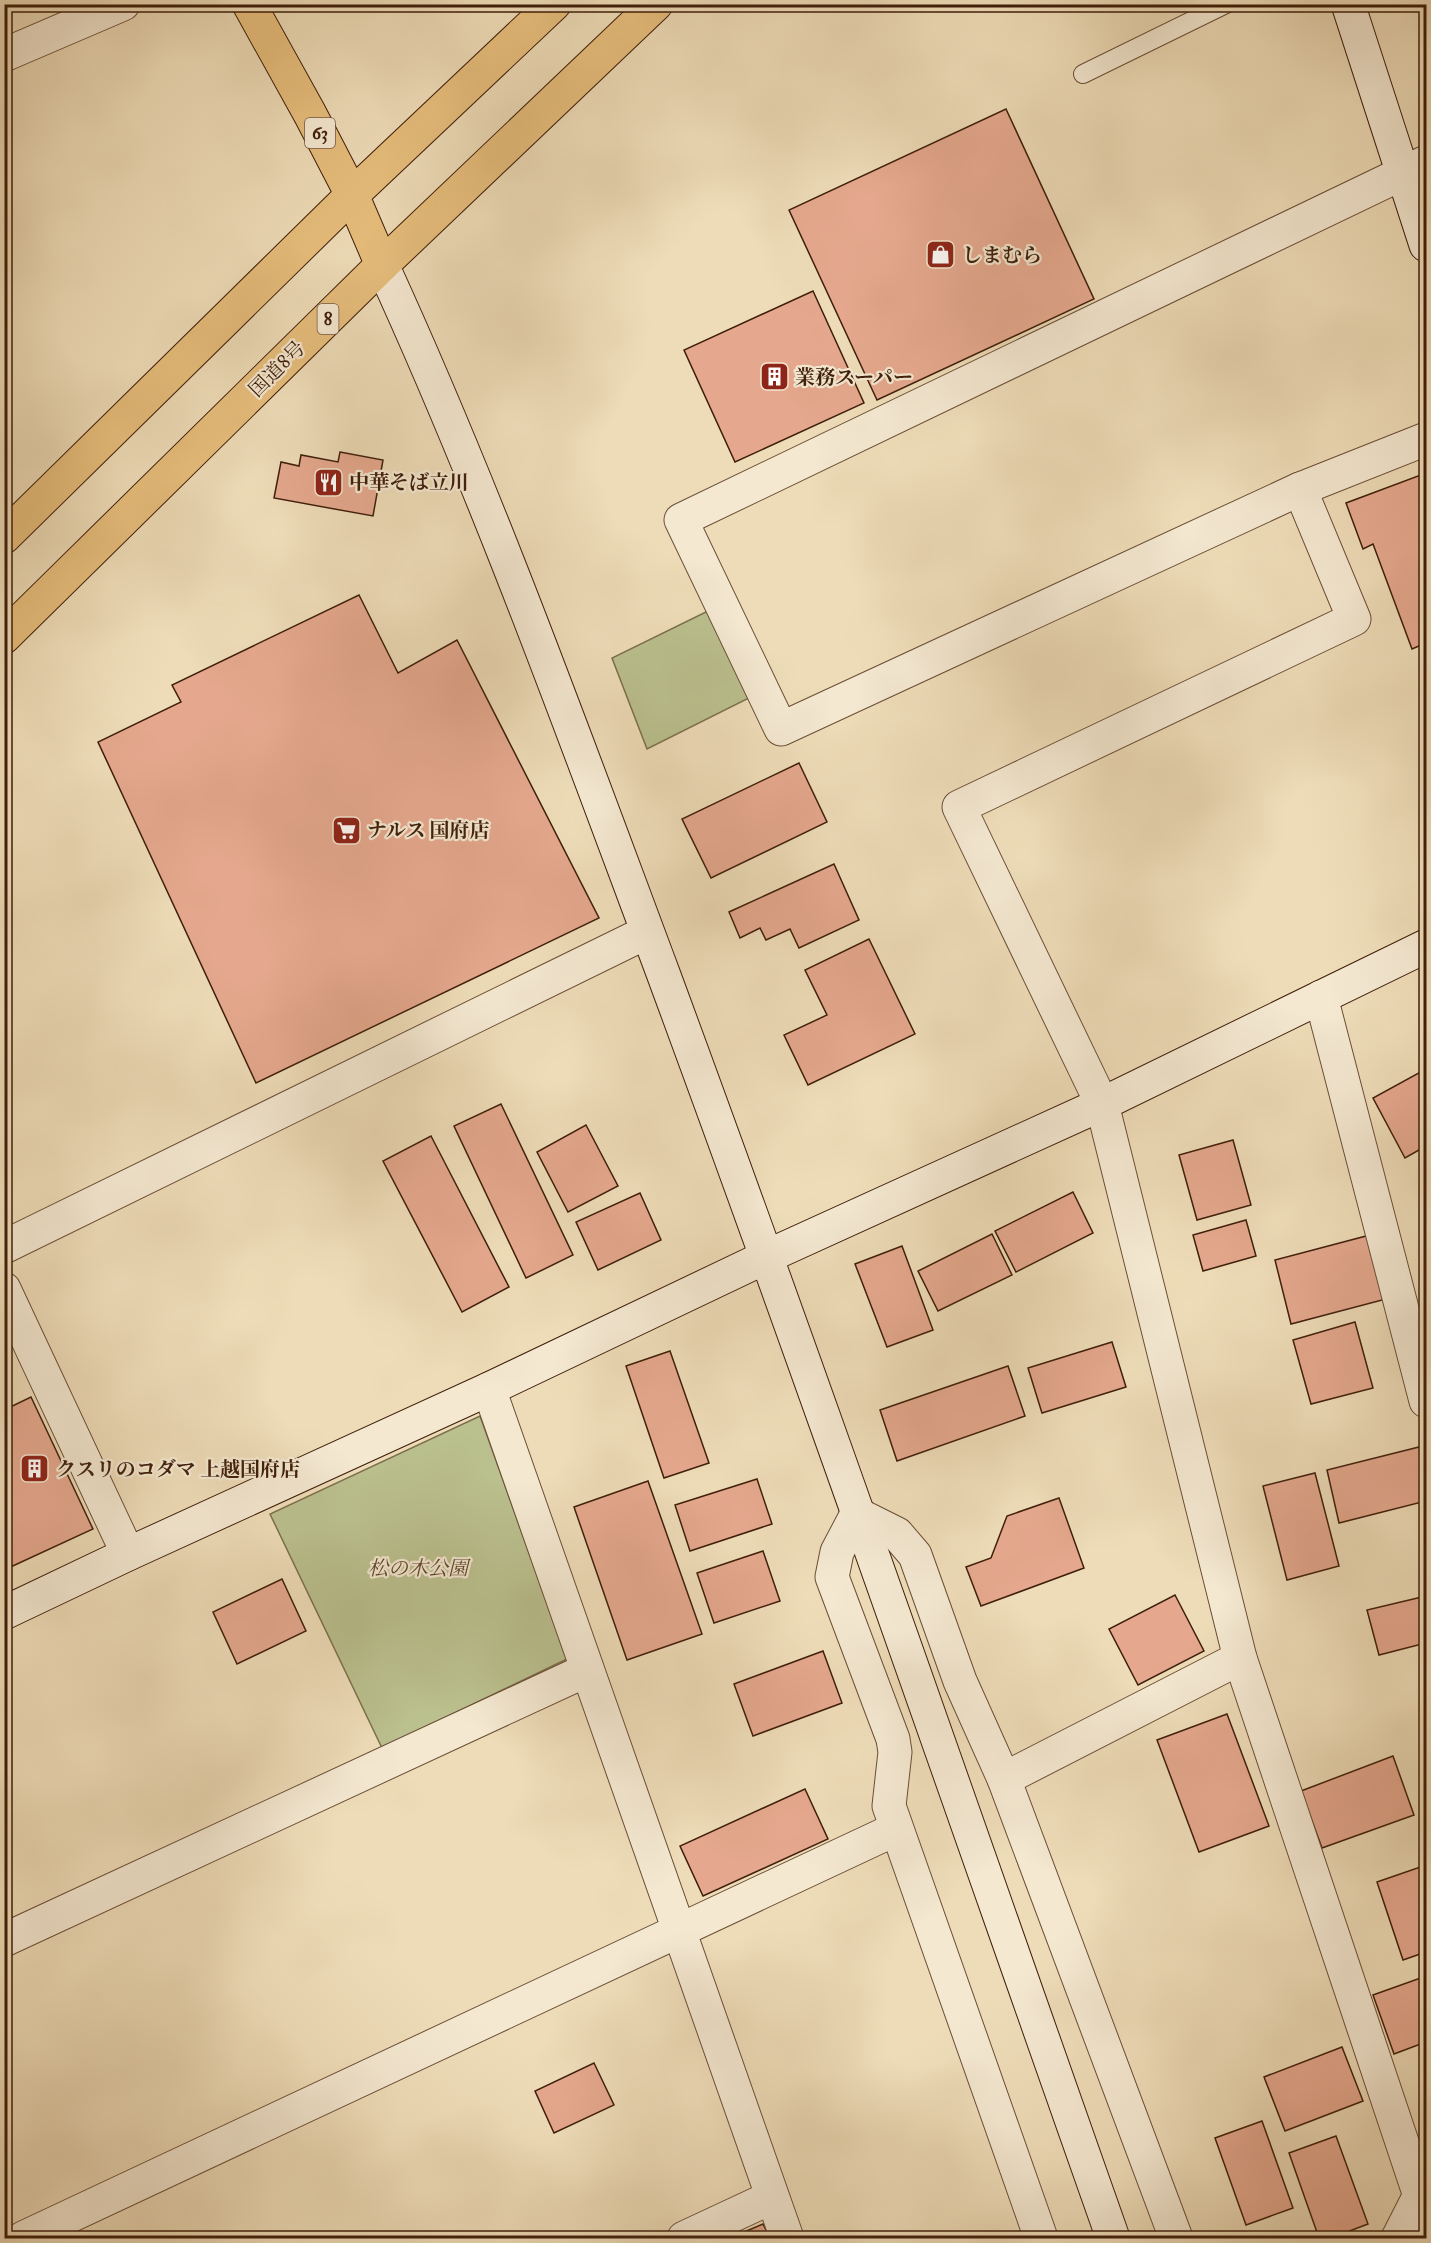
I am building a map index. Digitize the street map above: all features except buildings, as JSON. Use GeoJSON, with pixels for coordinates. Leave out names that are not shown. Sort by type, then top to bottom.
{"type":"FeatureCollection","features":[{"type":"Feature","properties":{"kind":"main road","name":"63"},"geometry":{"type":"LineString","coordinates":[[249,4],[352,195],[382,265]]}},
{"type":"Feature","properties":{"kind":"main road"},"geometry":{"type":"LineString","coordinates":[[4,537],[352,195],[554,4]]}},
{"type":"Feature","properties":{"kind":"main road","name":"国道8号"},"geometry":{"type":"LineString","coordinates":[[4,637],[382,265],[656,4]]}},
{"type":"Feature","properties":{"kind":"street"},"geometry":{"type":"LineString","coordinates":[[4,55],[123,4]]}},
{"type":"Feature","properties":{"kind":"street"},"geometry":{"type":"LineString","coordinates":[[1348,4],[1415,168],[1426,244]]}},
{"type":"Feature","properties":{"kind":"street"},"geometry":{"type":"LineString","coordinates":[[1415,168],[681,520],[781,729],[1300,489],[1426,439]]}},
{"type":"Feature","properties":{"kind":"street"},"geometry":{"type":"LineString","coordinates":[[382,265],[427,364],[531,617],[648,932],[768,1256],[1113,2238]]}},
{"type":"Feature","properties":{"kind":"street"},"geometry":{"type":"LineString","coordinates":[[1300,489],[1354,619],[959,807],[1102,1104],[1240,1658],[1423,2190],[1398,2238]]}},
{"type":"Feature","properties":{"kind":"street"},"geometry":{"type":"LineString","coordinates":[[4,1247],[648,932]]}},
{"type":"Feature","properties":{"kind":"street"},"geometry":{"type":"LineString","coordinates":[[4,1613],[489,1389],[768,1256],[1102,1104],[1426,946]]}},
{"type":"Feature","properties":{"kind":"street"},"geometry":{"type":"LineString","coordinates":[[1321,997],[1426,1401]]}},
{"type":"Feature","properties":{"kind":"street"},"geometry":{"type":"LineString","coordinates":[[4,1289],[128,1554]]}},
{"type":"Feature","properties":{"kind":"street"},"geometry":{"type":"LineString","coordinates":[[489,1389],[681,1930],[787,2238]]}},
{"type":"Feature","properties":{"kind":"street"},"geometry":{"type":"LineString","coordinates":[[857,1514],[897,1534],[915,1555],[960,1681],[1004,1779],[1176,2238]]}},
{"type":"Feature","properties":{"kind":"street"},"geometry":{"type":"LineString","coordinates":[[857,1514],[837,1552],[832,1577],[893,1739],[896,1752],[889,1806],[1041,2238]]}},
{"type":"Feature","properties":{"kind":"street"},"geometry":{"type":"LineString","coordinates":[[1004,1779],[1240,1658]]}},
{"type":"Feature","properties":{"kind":"street"},"geometry":{"type":"LineString","coordinates":[[4,1940],[587,1670]]}},
{"type":"Feature","properties":{"kind":"street"},"geometry":{"type":"LineString","coordinates":[[23,2238],[896,1829]]}},
{"type":"Feature","properties":{"kind":"street"},"geometry":{"type":"LineString","coordinates":[[684,2238],[772,2198]]}},
{"type":"Feature","properties":{"kind":"lane"},"geometry":{"type":"LineString","coordinates":[[1083,74],[1226,4]]}},
{"type":"Feature","properties":{"kind":"green space"},"geometry":{"type":"Polygon","coordinates":[[[712,609],[753,696],[647,749],[612,658],[712,609]]]}},
{"type":"Feature","properties":{"kind":"green space","name":"松の木公園"},"geometry":{"type":"Polygon","coordinates":[[[480,1416],[567,1659],[382,1748],[270,1514],[480,1416]]]}},
{"type":"Feature","properties":{"kind":"place","name":"しまむら"},"geometry":{"type":"Point","coordinates":[941,255]}},
{"type":"Feature","properties":{"kind":"place","name":"業務スーパー"},"geometry":{"type":"Point","coordinates":[774,377]}},
{"type":"Feature","properties":{"kind":"place","name":"中華そば立川"},"geometry":{"type":"Point","coordinates":[328,482]}},
{"type":"Feature","properties":{"kind":"place","name":"ナルス 国府店"},"geometry":{"type":"Point","coordinates":[346,830]}},
{"type":"Feature","properties":{"kind":"place","name":"クスリのコダマ 上越国府店"},"geometry":{"type":"Point","coordinates":[35,1469]}}]}
